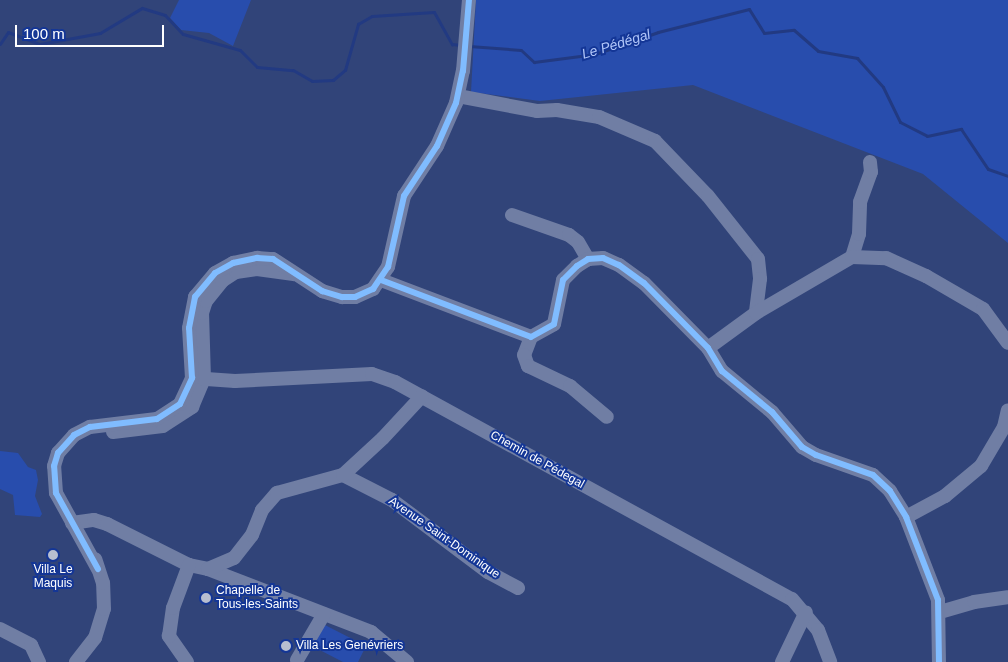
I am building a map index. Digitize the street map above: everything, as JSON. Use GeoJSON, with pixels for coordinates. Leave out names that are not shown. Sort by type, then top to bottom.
{"type":"FeatureCollection","features":[{"type":"Feature","properties":{"kind":"street"},"geometry":{"type":"LineString","coordinates":[[76,662],[96,638],[101,624],[105,597],[98,568],[75,523],[61,479],[67,454],[76,444],[93,435],[146,431],[174,421],[192,407],[198,378],[200,328],[206,300],[235,268],[257,258],[273,259],[322,291],[347,298],[364,294],[381,280],[388,267],[404,196],[448,125],[458,96],[463,71],[468,0]]}},
{"type":"Feature","properties":{"kind":"street"},"geometry":{"type":"LineString","coordinates":[[458,96],[538,111],[557,110],[599,117],[655,141],[708,196],[758,259],[760,279],[756,313]]}},
{"type":"Feature","properties":{"kind":"street"},"geometry":{"type":"LineString","coordinates":[[852,257],[859,234],[860,202],[871,172],[870,162]]}},
{"type":"Feature","properties":{"kind":"street"},"geometry":{"type":"LineString","coordinates":[[512,215],[568,235],[578,242],[588,259]]}},
{"type":"Feature","properties":{"kind":"street"},"geometry":{"type":"LineString","coordinates":[[708,348],[756,313],[852,257],[886,258],[926,276],[983,309],[1008,343]]}},
{"type":"Feature","properties":{"kind":"street"},"geometry":{"type":"LineString","coordinates":[[607,417],[570,386],[528,366],[524,354],[531,338],[554,324],[563,280],[588,259],[603,258],[632,274],[708,348],[722,371],[772,412],[802,447],[816,455],[874,475],[890,491],[906,517],[940,612],[939,662]]}},
{"type":"Feature","properties":{"kind":"street"},"geometry":{"type":"LineString","coordinates":[[381,280],[531,338]]}},
{"type":"Feature","properties":{"kind":"street","name":"Chemin de Pédegal"},"geometry":{"type":"LineString","coordinates":[[198,378],[235,381],[372,374],[422,396],[792,599],[806,612],[818,630],[830,662]]}},
{"type":"Feature","properties":{"kind":"street"},"geometry":{"type":"LineString","coordinates":[[208,569],[234,558],[252,535],[262,510],[277,493],[343,476],[383,438],[422,396]]}},
{"type":"Feature","properties":{"kind":"street"},"geometry":{"type":"LineString","coordinates":[[906,517],[945,496],[981,466],[1004,427],[1008,410]]}},
{"type":"Feature","properties":{"kind":"street","name":"Avenue Saint-Dominique"},"geometry":{"type":"LineString","coordinates":[[343,476],[392,500],[488,572],[518,588]]}},
{"type":"Feature","properties":{"kind":"street"},"geometry":{"type":"LineString","coordinates":[[75,523],[94,520],[107,524],[190,565],[208,569],[371,632],[407,662]]}},
{"type":"Feature","properties":{"kind":"street"},"geometry":{"type":"LineString","coordinates":[[187,662],[170,636],[172,608],[190,565]]}},
{"type":"Feature","properties":{"kind":"street"},"geometry":{"type":"LineString","coordinates":[[940,612],[974,602],[1008,597]]}},
{"type":"Feature","properties":{"kind":"street"},"geometry":{"type":"LineString","coordinates":[[782,662],[806,612]]}},
{"type":"Feature","properties":{"kind":"street"},"geometry":{"type":"LineString","coordinates":[[297,660],[324,614]]}},
{"type":"Feature","properties":{"kind":"street"},"geometry":{"type":"LineString","coordinates":[[0,629],[31,645],[39,662]]}},
{"type":"Feature","properties":{"kind":"shaded area"},"geometry":{"type":"Polygon","coordinates":[[[179,0],[251,0],[233,46],[209,33],[181,30],[170,18],[179,0]]]}},
{"type":"Feature","properties":{"kind":"shaded area"},"geometry":{"type":"Polygon","coordinates":[[[476,0],[1008,0],[1008,243],[923,174],[693,85],[540,101],[471,92],[476,0]]]}},
{"type":"Feature","properties":{"kind":"shaded area"},"geometry":{"type":"Polygon","coordinates":[[[0,451],[18,453],[28,467],[36,470],[38,480],[35,496],[42,514],[40,517],[15,515],[13,495],[0,489],[0,451]]]}},
{"type":"Feature","properties":{"kind":"shaded area"},"geometry":{"type":"Polygon","coordinates":[[[323,624],[366,646],[358,662],[343,662],[312,646],[323,624]]]}},
{"type":"Feature","properties":{"kind":"waterway","name":"Le Pédégal"},"geometry":{"type":"LineString","coordinates":[[0,44],[8,32],[40,44],[100,33],[142,8],[165,15],[183,34],[240,50],[257,67],[293,70],[312,81],[333,80],[345,70],[358,24],[372,16],[434,12],[452,44],[461,45]]}},
{"type":"Feature","properties":{"kind":"waterway","name":"Le Pédégal"},"geometry":{"type":"LineString","coordinates":[[469,46],[521,50],[534,62],[595,54],[658,32],[749,9],[764,33],[794,30],[818,51],[857,58],[883,87],[900,122],[927,136],[961,129],[988,169],[1008,176]]}},
{"type":"Feature","properties":{"kind":"cycle path"},"geometry":{"type":"LineString","coordinates":[[98,569],[56,493],[54,466],[58,453],[74,435],[90,427],[157,419],[180,404],[192,378],[189,328],[195,297],[215,273],[233,263],[257,258],[273,259],[322,291],[342,297],[355,297],[373,289],[388,267],[404,196],[437,146],[456,103],[463,71],[469,0]]}},
{"type":"Feature","properties":{"kind":"cycle path"},"geometry":{"type":"LineString","coordinates":[[381,280],[531,337],[554,324],[563,280],[577,266],[588,259],[603,258],[619,265],[644,283],[708,348],[722,371],[772,412],[802,447],[816,455],[873,475],[890,491],[906,517],[938,600],[939,662]]}},
{"type":"Feature","properties":{"kind":"place","name":"Villa Le Maquis"},"geometry":{"type":"Point","coordinates":[53,555]}},
{"type":"Feature","properties":{"kind":"place","name":"Chapelle de Tous-les-Saints"},"geometry":{"type":"Point","coordinates":[206,598]}},
{"type":"Feature","properties":{"kind":"place","name":"Villa Les Genévriers"},"geometry":{"type":"Point","coordinates":[286,646]}}]}
